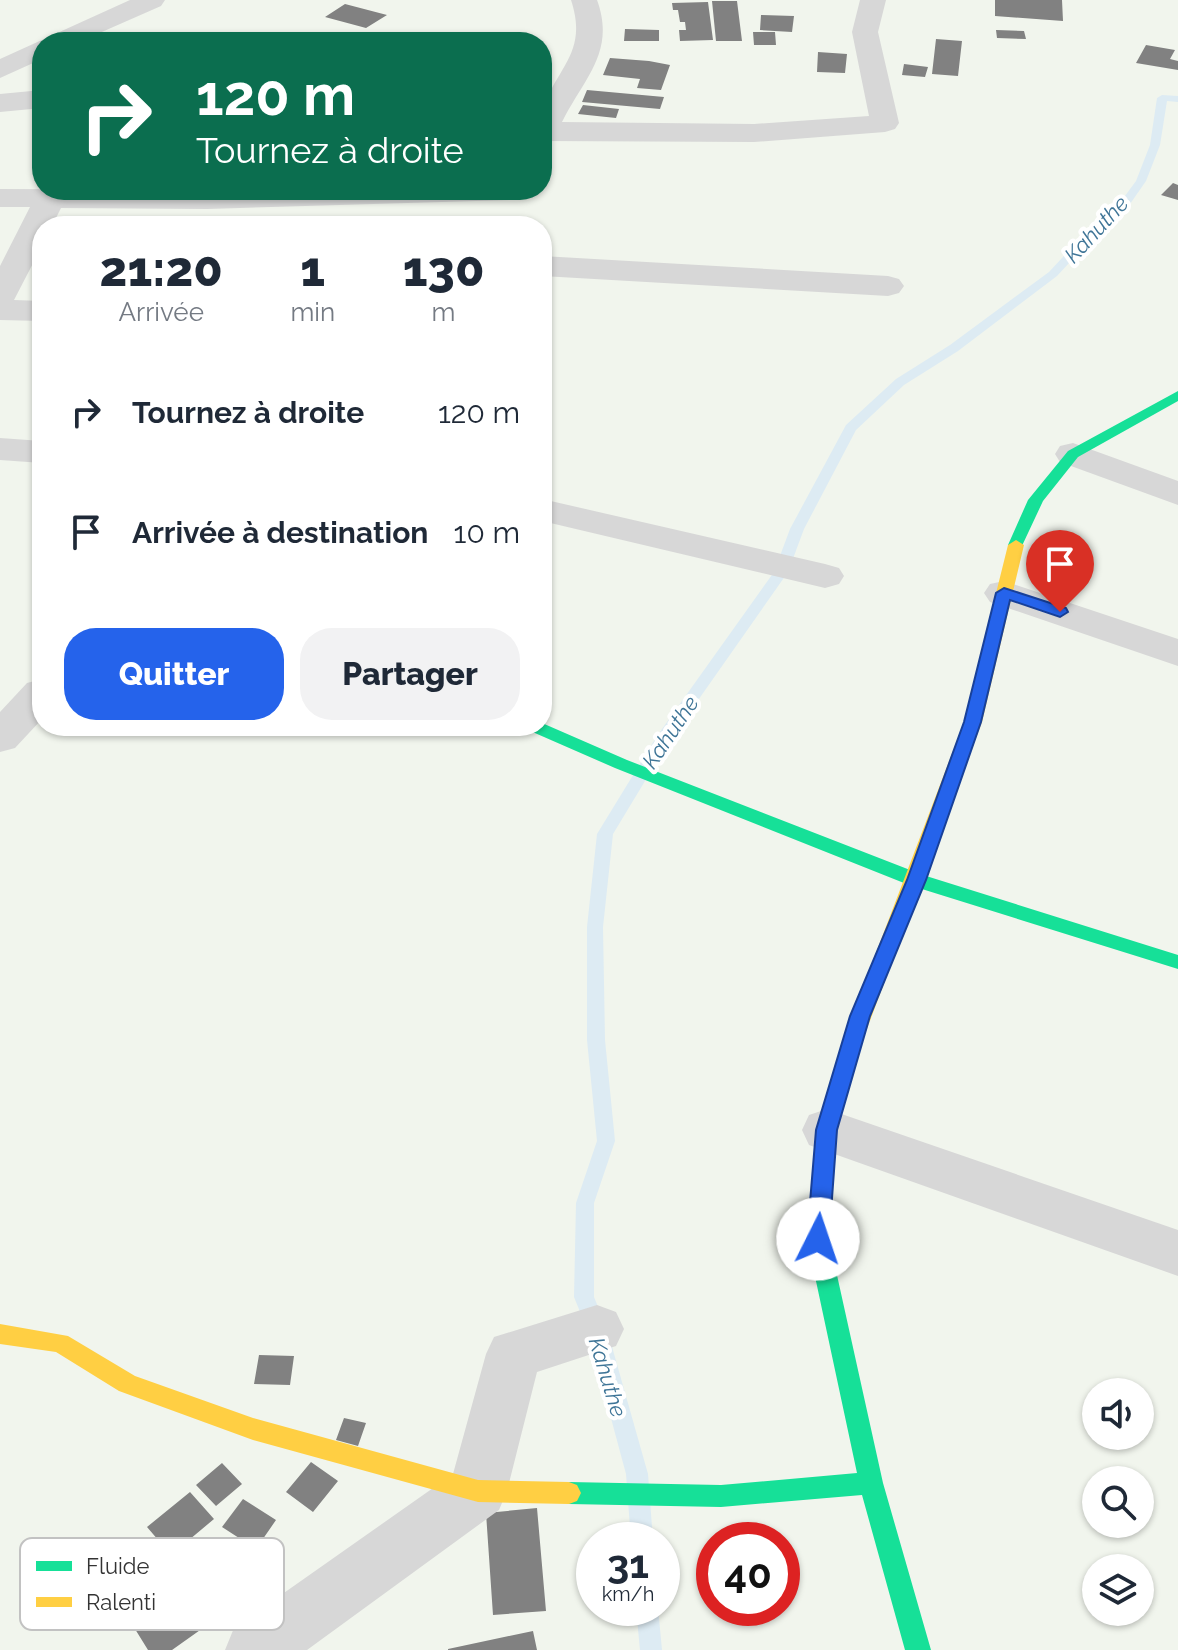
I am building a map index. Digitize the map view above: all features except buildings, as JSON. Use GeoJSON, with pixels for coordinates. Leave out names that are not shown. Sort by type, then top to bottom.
{"type":"FeatureCollection","features":[{"type":"Feature","properties":{"kind":"street"},"geometry":{"type":"LineString","coordinates":[[115,0],[148,2]]}},
{"type":"Feature","properties":{"kind":"street"},"geometry":{"type":"LineString","coordinates":[[552,112],[589,50],[594,33],[591,13],[584,0]]}},
{"type":"Feature","properties":{"kind":"street"},"geometry":{"type":"LineString","coordinates":[[552,125],[754,133],[885,123],[865,32],[873,0]]}},
{"type":"Feature","properties":{"kind":"street"},"geometry":{"type":"LineString","coordinates":[[79,32],[148,2]]}},
{"type":"Feature","properties":{"kind":"street"},"geometry":{"type":"LineString","coordinates":[[0,70],[32,53]]}},
{"type":"Feature","properties":{"kind":"street"},"geometry":{"type":"LineString","coordinates":[[0,103],[32,100]]}},
{"type":"Feature","properties":{"kind":"street"},"geometry":{"type":"LineString","coordinates":[[0,198],[32,199]]}},
{"type":"Feature","properties":{"kind":"street"},"geometry":{"type":"LineString","coordinates":[[0,297],[32,234]]}},
{"type":"Feature","properties":{"kind":"street"},"geometry":{"type":"LineString","coordinates":[[552,267],[888,286]]}},
{"type":"Feature","properties":{"kind":"street"},"geometry":{"type":"LineString","coordinates":[[0,310],[32,311]]}},
{"type":"Feature","properties":{"kind":"street"},"geometry":{"type":"LineString","coordinates":[[918,1650],[871,1483],[818,1239],[827,1130],[860,1016],[916,880],[973,722],[1015,547],[1036,500],[1073,454],[1178,395]]}},
{"type":"Feature","properties":{"kind":"street"},"geometry":{"type":"LineString","coordinates":[[0,449],[32,451]]}},
{"type":"Feature","properties":{"kind":"street"},"geometry":{"type":"LineString","coordinates":[[1073,454],[1178,494]]}},
{"type":"Feature","properties":{"kind":"street"},"geometry":{"type":"LineString","coordinates":[[552,512],[825,576]]}},
{"type":"Feature","properties":{"kind":"street"},"geometry":{"type":"LineString","coordinates":[[1004,593],[1178,653]]}},
{"type":"Feature","properties":{"kind":"street"},"geometry":{"type":"LineString","coordinates":[[0,738],[32,704]]}},
{"type":"Feature","properties":{"kind":"street"},"geometry":{"type":"LineString","coordinates":[[552,734],[916,880],[1178,962]]}},
{"type":"Feature","properties":{"kind":"street"},"geometry":{"type":"LineString","coordinates":[[827,1130],[1178,1253]]}},
{"type":"Feature","properties":{"kind":"street"},"geometry":{"type":"LineString","coordinates":[[284,1630],[478,1491],[514,1354],[597,1329]]}},
{"type":"Feature","properties":{"kind":"street"},"geometry":{"type":"LineString","coordinates":[[0,1334],[60,1343],[127,1384],[253,1429],[478,1491],[721,1496],[871,1483]]}},
{"type":"Feature","properties":{"kind":"street"},"geometry":{"type":"LineString","coordinates":[[256,1650],[284,1630]]}},
{"type":"Feature","properties":{"kind":"shaded area"},"geometry":{"type":"Polygon","coordinates":[[[0,0],[1178,0],[1178,1650],[0,1650],[0,0]]]}},
{"type":"Feature","properties":{"kind":"waterway","name":"Kahuthe"},"geometry":{"type":"LineString","coordinates":[[641,1522],[637,1474],[597,1329],[584,1297],[585,1203],[606,1141],[596,1040],[595,927],[605,834],[662,740],[781,572],[797,529],[851,428],[900,382],[954,348],[1053,274],[1092,232],[1126,202],[1141,181],[1155,145],[1162,98],[1178,99]]}},
{"type":"Feature","properties":{"kind":"waterway","name":"Kahuthe"},"geometry":{"type":"LineString","coordinates":[[649,1626],[651,1650]]}},
{"type":"Feature","properties":{"kind":"traffic: fast"},"geometry":{"type":"LineString","coordinates":[[1016,545],[1036,500],[1073,454],[1178,395]]}},
{"type":"Feature","properties":{"kind":"traffic: fast"},"geometry":{"type":"LineString","coordinates":[[552,734],[916,880],[1178,962]]}},
{"type":"Feature","properties":{"kind":"traffic: fast"},"geometry":{"type":"LineString","coordinates":[[852,1042],[827,1130],[818,1239],[871,1483],[918,1650]]}},
{"type":"Feature","properties":{"kind":"traffic: fast"},"geometry":{"type":"LineString","coordinates":[[569,1493],[721,1496],[871,1483]]}},
{"type":"Feature","properties":{"kind":"traffic: slow"},"geometry":{"type":"LineString","coordinates":[[852,1042],[973,722],[1016,545]]}},
{"type":"Feature","properties":{"kind":"traffic: slow"},"geometry":{"type":"LineString","coordinates":[[0,1334],[60,1343],[127,1384],[253,1429],[478,1491],[569,1493]]}},
{"type":"Feature","properties":{"kind":"route"},"geometry":{"type":"LineString","coordinates":[[818,1239],[827,1130],[860,1016],[916,880],[973,722],[1004,593],[1060,612]]}}]}
